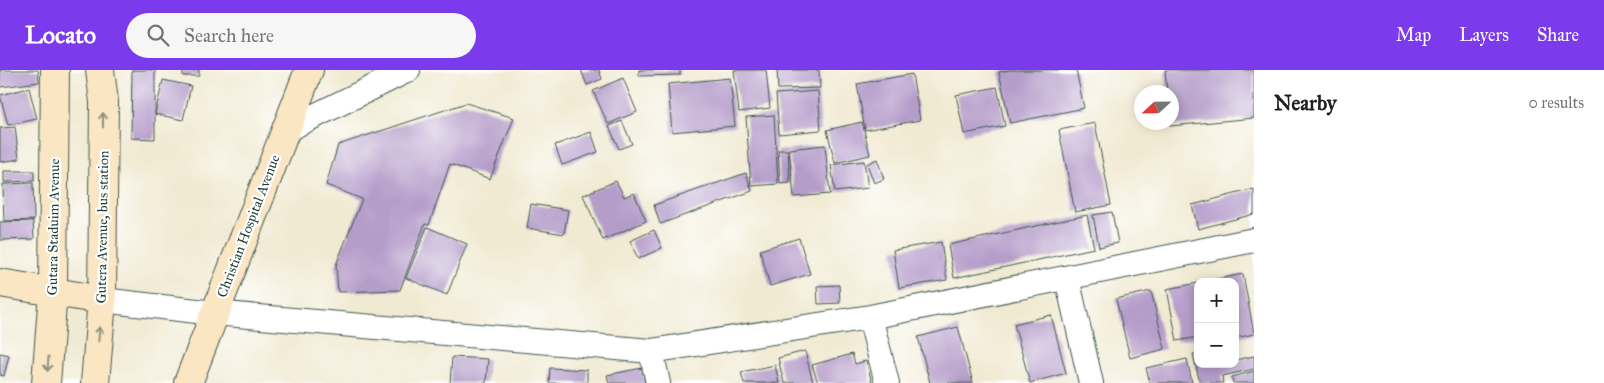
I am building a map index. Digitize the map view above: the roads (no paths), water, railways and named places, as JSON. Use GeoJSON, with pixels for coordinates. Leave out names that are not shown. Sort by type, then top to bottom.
{"type":"FeatureCollection","features":[{"type":"Feature","properties":{"kind":"main road","name":"Gutara Staduim Avenue"},"geometry":{"type":"LineString","coordinates":[[46,383],[53,292],[54,70]]}},
{"type":"Feature","properties":{"kind":"main road","name":"Gutera Avenue, bus station"},"geometry":{"type":"LineString","coordinates":[[95,383],[102,300],[104,102],[100,70]]}},
{"type":"Feature","properties":{"kind":"main road","name":"Christian Hospital Avenue"},"geometry":{"type":"LineString","coordinates":[[188,383],[309,70]]}},
{"type":"Feature","properties":{"kind":"main road"},"geometry":{"type":"LineString","coordinates":[[0,283],[102,300]]}},
{"type":"Feature","properties":{"kind":"street"},"geometry":{"type":"LineString","coordinates":[[286,130],[408,70]]}},
{"type":"Feature","properties":{"kind":"street"},"geometry":{"type":"LineString","coordinates":[[102,300],[214,313],[651,352],[870,317],[1254,240]]}},
{"type":"Feature","properties":{"kind":"street"},"geometry":{"type":"LineString","coordinates":[[1067,278],[1091,383]]}},
{"type":"Feature","properties":{"kind":"street"},"geometry":{"type":"LineString","coordinates":[[870,317],[887,383]]}},
{"type":"Feature","properties":{"kind":"street"},"geometry":{"type":"LineString","coordinates":[[651,352],[658,383]]}}]}
